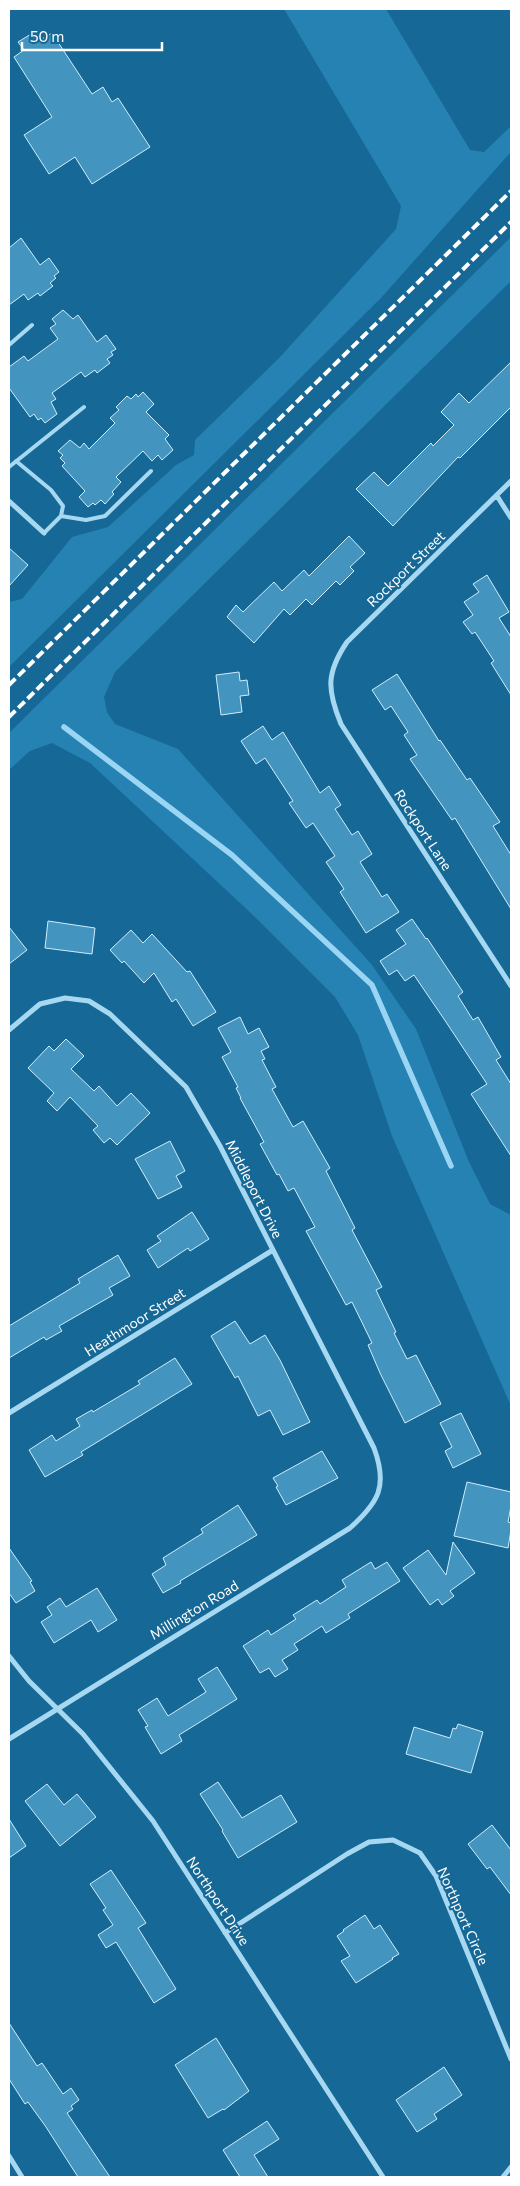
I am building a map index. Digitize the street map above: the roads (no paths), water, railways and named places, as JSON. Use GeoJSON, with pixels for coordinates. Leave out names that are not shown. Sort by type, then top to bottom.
{"type":"FeatureCollection","features":[{"type":"Feature","properties":{"kind":"street","name":"Rockport Street"},"geometry":{"type":"LineString","coordinates":[[330,681],[335,660],[348,642],[511,481]]}},
{"type":"Feature","properties":{"kind":"street"},"geometry":{"type":"LineString","coordinates":[[496,496],[511,518]]}},
{"type":"Feature","properties":{"kind":"street"},"geometry":{"type":"LineString","coordinates":[[9,501],[44,533]]}},
{"type":"Feature","properties":{"kind":"street","name":"Rockport Lane"},"geometry":{"type":"LineString","coordinates":[[330,681],[332,703],[341,724],[511,986]]}},
{"type":"Feature","properties":{"kind":"street","name":"Middleport Drive"},"geometry":{"type":"LineString","coordinates":[[9,1030],[40,1004],[65,998],[89,1001],[110,1014],[186,1087],[220,1146],[374,1448],[381,1468],[380,1489]]}},
{"type":"Feature","properties":{"kind":"street","name":"Heathmoor Street"},"geometry":{"type":"LineString","coordinates":[[9,1413],[273,1250]]}},
{"type":"Feature","properties":{"kind":"street","name":"Millington Road"},"geometry":{"type":"LineString","coordinates":[[9,1739],[350,1528],[368,1511],[380,1489]]}},
{"type":"Feature","properties":{"kind":"street","name":"Northport Drive"},"geometry":{"type":"LineString","coordinates":[[9,1656],[29,1681],[83,1734],[153,1821],[383,2177]]}},
{"type":"Feature","properties":{"kind":"street","name":"Northport Circle"},"geometry":{"type":"LineString","coordinates":[[225,1933],[347,1854],[369,1842],[393,1840],[420,1852],[436,1876],[511,2059]]}},
{"type":"Feature","properties":{"kind":"street"},"geometry":{"type":"LineString","coordinates":[[9,2156],[22,2177]]}},
{"type":"Feature","properties":{"kind":"street"},"geometry":{"type":"LineString","coordinates":[[503,2177],[511,2167]]}},
{"type":"Feature","properties":{"kind":"lane"},"geometry":{"type":"LineString","coordinates":[[9,345],[32,325]]}},
{"type":"Feature","properties":{"kind":"lane"},"geometry":{"type":"LineString","coordinates":[[9,467],[84,407]]}},
{"type":"Feature","properties":{"kind":"lane"},"geometry":{"type":"LineString","coordinates":[[16,461],[51,490],[63,506],[61,516],[44,533]]}},
{"type":"Feature","properties":{"kind":"lane"},"geometry":{"type":"LineString","coordinates":[[61,516],[86,520],[105,516],[151,472]]}},
{"type":"Feature","properties":{"kind":"waterway"},"geometry":{"type":"LineString","coordinates":[[64,727],[232,855],[372,985],[451,1166]]}},
{"type":"Feature","properties":{"kind":"railway"},"geometry":{"type":"LineString","coordinates":[[9,685],[511,191]]}},
{"type":"Feature","properties":{"kind":"railway"},"geometry":{"type":"LineString","coordinates":[[9,717],[511,222]]}}]}
